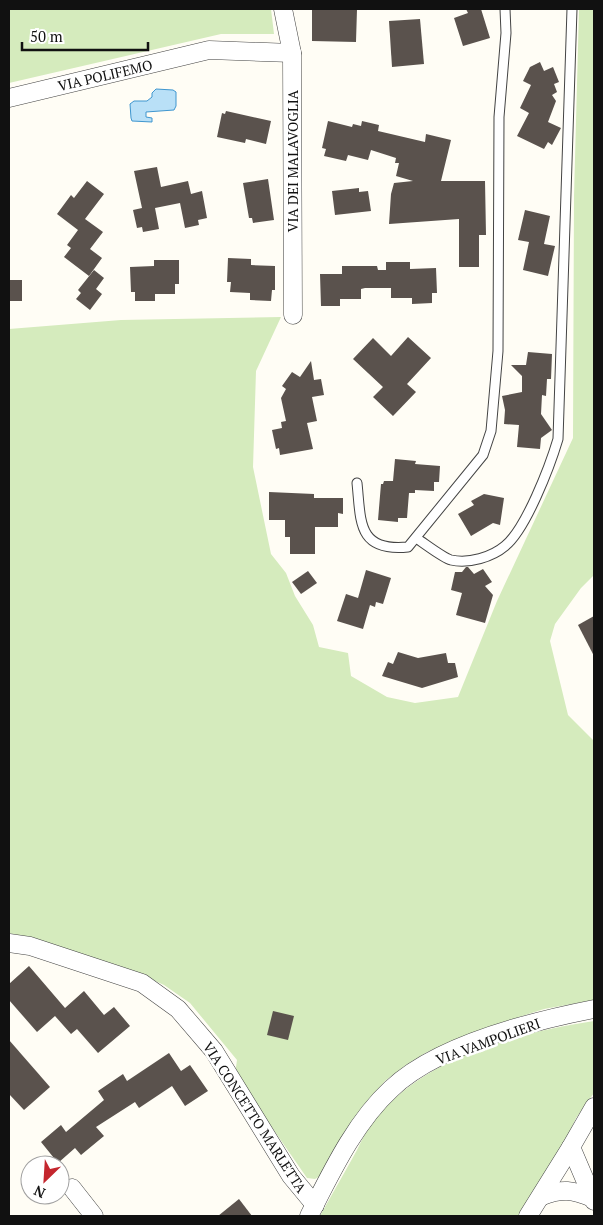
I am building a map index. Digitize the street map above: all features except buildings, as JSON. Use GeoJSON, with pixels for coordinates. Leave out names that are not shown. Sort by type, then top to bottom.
{"type":"FeatureCollection","features":[{"type":"Feature","properties":{"kind":"street","name":"VIA DEI MALAVOGLIA"},"geometry":{"type":"LineString","coordinates":[[283,9],[292,52],[293,315]]}},
{"type":"Feature","properties":{"kind":"street","name":"VIA POLIFEMO"},"geometry":{"type":"LineString","coordinates":[[9,98],[208,50],[292,52]]}},
{"type":"Feature","properties":{"kind":"street","name":"VIA CONCETTO MARLETTA"},"geometry":{"type":"LineString","coordinates":[[9,943],[30,946],[142,983],[178,1009],[214,1051],[312,1211]]}},
{"type":"Feature","properties":{"kind":"street","name":"VIA VAMPOLIERI"},"geometry":{"type":"LineString","coordinates":[[312,1211],[364,1119],[392,1088],[417,1069],[457,1049],[496,1034],[540,1021],[594,1009]]}},
{"type":"Feature","properties":{"kind":"street"},"geometry":{"type":"LineString","coordinates":[[528,1216],[542,1196],[594,1107]]}},
{"type":"Feature","properties":{"kind":"street"},"geometry":{"type":"LineString","coordinates":[[571,1147],[593,1199]]}},
{"type":"Feature","properties":{"kind":"street"},"geometry":{"type":"LineString","coordinates":[[72,1188],[94,1216]]}},
{"type":"Feature","properties":{"kind":"street"},"geometry":{"type":"LineString","coordinates":[[542,1196],[554,1191],[574,1190],[593,1199]]}},
{"type":"Feature","properties":{"kind":"lane"},"geometry":{"type":"LineString","coordinates":[[357,483],[362,524],[365,533],[370,539],[380,545],[393,549],[408,547],[483,455],[491,432],[498,351],[500,117],[506,33],[505,9]]}},
{"type":"Feature","properties":{"kind":"lane"},"geometry":{"type":"LineString","coordinates":[[416,538],[450,560],[468,560],[490,556],[507,545],[526,518],[553,458],[558,439],[572,9]]}},
{"type":"Feature","properties":{"kind":"green space"},"geometry":{"type":"Polygon","coordinates":[[[9,9],[271,9],[274,34],[221,34],[9,83],[9,9]]]}},
{"type":"Feature","properties":{"kind":"green space"},"geometry":{"type":"Polygon","coordinates":[[[579,9],[594,9],[594,575],[581,588],[555,624],[550,641],[568,715],[594,741],[594,1000],[544,1009],[494,1025],[427,1052],[406,1065],[385,1081],[368,1101],[322,1175],[315,1179],[307,1178],[235,1074],[237,1060],[190,1003],[164,985],[133,971],[45,942],[9,933],[9,329],[121,320],[281,317],[256,371],[253,467],[271,554],[286,573],[295,596],[313,625],[319,647],[348,653],[351,676],[387,697],[415,703],[458,697],[497,601],[573,438],[574,196],[579,9]]]}},
{"type":"Feature","properties":{"kind":"green space"},"geometry":{"type":"Polygon","coordinates":[[[594,1021],[594,1093],[576,1118],[564,1144],[518,1216],[320,1216],[371,1123],[395,1098],[419,1079],[474,1051],[504,1041],[564,1026],[594,1021]]]}},
{"type":"Feature","properties":{"kind":"water"},"geometry":{"type":"Polygon","coordinates":[[[156,89],[173,90],[176,92],[176,106],[174,110],[146,112],[146,117],[152,118],[152,122],[132,121],[130,104],[134,101],[147,101],[152,97],[152,93],[156,89]]]}}]}
